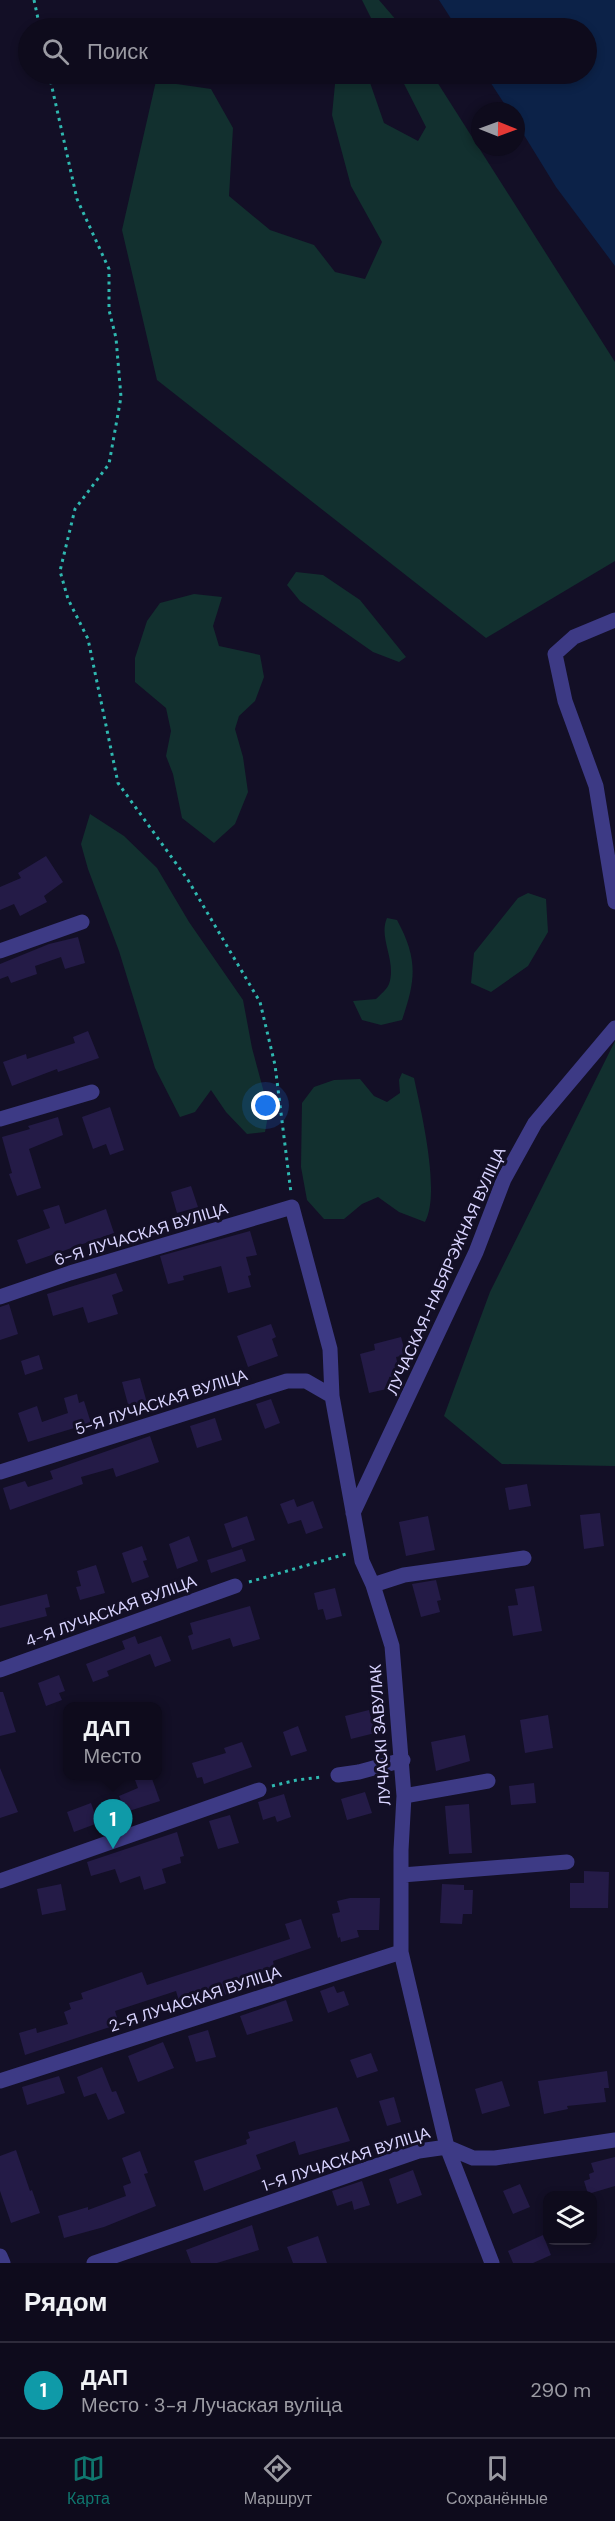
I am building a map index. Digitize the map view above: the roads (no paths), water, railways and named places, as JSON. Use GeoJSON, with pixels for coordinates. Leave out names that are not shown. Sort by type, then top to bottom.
{"type":"FeatureCollection","features":[{"type":"Feature","properties":{"kind":"street"},"geometry":{"type":"LineString","coordinates":[[615,620],[574,637],[555,654],[565,701],[596,786],[615,902]]}},
{"type":"Feature","properties":{"kind":"street"},"geometry":{"type":"LineString","coordinates":[[0,951],[82,922]]}},
{"type":"Feature","properties":{"kind":"street","name":"ЛУЧАСКАЯ-НАБЯРЭЖНАЯ ВУЛІЦА"},"geometry":{"type":"LineString","coordinates":[[353,1514],[476,1252],[504,1179],[535,1123],[615,1028]]}},
{"type":"Feature","properties":{"kind":"street"},"geometry":{"type":"LineString","coordinates":[[0,1119],[92,1092]]}},
{"type":"Feature","properties":{"kind":"street","name":"ЛУЧАСКІ ЗАВУЛАК"},"geometry":{"type":"LineString","coordinates":[[292,1207],[330,1349],[332,1396],[362,1561],[373,1585],[392,1646],[404,1797],[401,1850],[402,1952],[447,2147],[492,2263]]}},
{"type":"Feature","properties":{"kind":"street","name":"6-Я ЛУЧАСКАЯ ВУЛІЦА"},"geometry":{"type":"LineString","coordinates":[[0,1297],[70,1273],[292,1207]]}},
{"type":"Feature","properties":{"kind":"street","name":"5-Я ЛУЧАСКАЯ ВУЛІЦА"},"geometry":{"type":"LineString","coordinates":[[0,1472],[287,1380],[306,1381],[332,1396]]}},
{"type":"Feature","properties":{"kind":"street"},"geometry":{"type":"LineString","coordinates":[[373,1585],[404,1575],[524,1558]]}},
{"type":"Feature","properties":{"kind":"street","name":"4-Я ЛУЧАСКАЯ ВУЛІЦА"},"geometry":{"type":"LineString","coordinates":[[0,1670],[235,1586]]}},
{"type":"Feature","properties":{"kind":"street"},"geometry":{"type":"LineString","coordinates":[[338,1775],[359,1772],[402,1760]]}},
{"type":"Feature","properties":{"kind":"street"},"geometry":{"type":"LineString","coordinates":[[404,1797],[488,1781]]}},
{"type":"Feature","properties":{"kind":"street"},"geometry":{"type":"LineString","coordinates":[[0,1881],[259,1790]]}},
{"type":"Feature","properties":{"kind":"street"},"geometry":{"type":"LineString","coordinates":[[402,1875],[567,1862]]}},
{"type":"Feature","properties":{"kind":"street","name":"2-Я ЛУЧАСКАЯ ВУЛІЦА"},"geometry":{"type":"LineString","coordinates":[[0,2081],[402,1952]]}},
{"type":"Feature","properties":{"kind":"street","name":"1-Я ЛУЧАСКАЯ ВУЛІЦА"},"geometry":{"type":"LineString","coordinates":[[94,2263],[419,2151],[447,2147],[473,2158],[495,2158],[615,2140]]}},
{"type":"Feature","properties":{"kind":"street"},"geometry":{"type":"LineString","coordinates":[[0,2256],[3,2263]]}},
{"type":"Feature","properties":{"kind":"water"},"geometry":{"type":"Polygon","coordinates":[[[439,0],[615,0],[615,266],[556,187],[525,137],[525,102],[503,102],[491,84],[597,84],[597,18],[451,18],[439,0]]]}},
{"type":"Feature","properties":{"kind":"place","name":"ДАП"},"geometry":{"type":"Point","coordinates":[113,1849]}}]}
